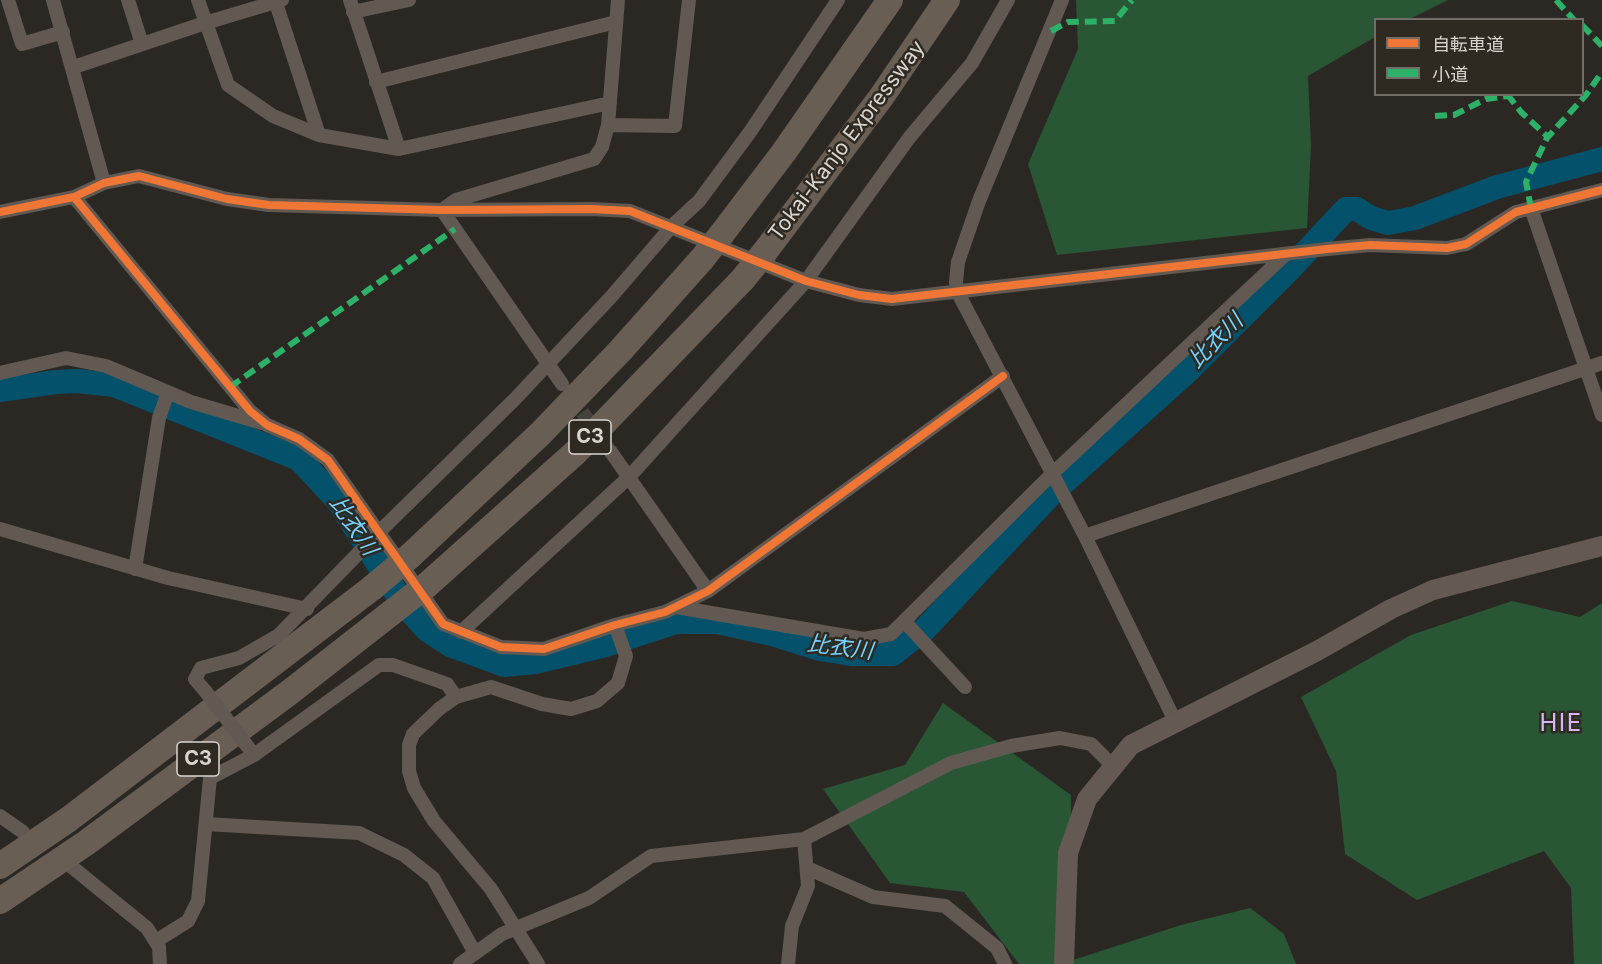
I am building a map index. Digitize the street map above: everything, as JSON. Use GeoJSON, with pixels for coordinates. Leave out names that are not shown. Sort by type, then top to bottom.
{"type":"FeatureCollection","features":[{"type":"Feature","properties":{"kind":"highway","name":"Tokai-Kanjo Expressway"},"geometry":{"type":"LineString","coordinates":[[0,866],[69,819],[372,588],[411,556],[540,434],[635,335],[722,235],[830,89],[890,0]]}},
{"type":"Feature","properties":{"kind":"highway","name":"Tokai-Kanjo Expressway"},"geometry":{"type":"LineString","coordinates":[[0,901],[86,843],[290,692],[427,585],[576,452],[743,279],[882,96],[947,0]]}},
{"type":"Feature","properties":{"kind":"street"},"geometry":{"type":"LineString","coordinates":[[8,0],[22,44],[63,32]]}},
{"type":"Feature","properties":{"kind":"street"},"geometry":{"type":"LineString","coordinates":[[53,0],[74,67],[104,183]]}},
{"type":"Feature","properties":{"kind":"street"},"geometry":{"type":"LineString","coordinates":[[128,0],[142,44]]}},
{"type":"Feature","properties":{"kind":"street"},"geometry":{"type":"LineString","coordinates":[[198,0],[228,85],[273,116],[319,135],[399,149],[609,103]]}},
{"type":"Feature","properties":{"kind":"street"},"geometry":{"type":"LineString","coordinates":[[399,149],[352,6],[409,0]]}},
{"type":"Feature","properties":{"kind":"street"},"geometry":{"type":"LineString","coordinates":[[442,210],[456,200],[594,159],[602,147],[608,125],[618,0]]}},
{"type":"Feature","properties":{"kind":"street"},"geometry":{"type":"LineString","coordinates":[[608,125],[675,126],[689,0]]}},
{"type":"Feature","properties":{"kind":"street"},"geometry":{"type":"LineString","coordinates":[[254,755],[195,679],[201,668],[239,658],[279,635],[548,364],[672,226],[699,201],[750,132],[838,0]]}},
{"type":"Feature","properties":{"kind":"street"},"geometry":{"type":"LineString","coordinates":[[461,632],[629,477],[806,281],[909,138],[972,63],[1008,0]]}},
{"type":"Feature","properties":{"kind":"street"},"geometry":{"type":"LineString","coordinates":[[1062,0],[979,201],[958,262],[957,291],[1085,536],[1175,721]]}},
{"type":"Feature","properties":{"kind":"street"},"geometry":{"type":"LineString","coordinates":[[74,67],[205,22],[278,1],[319,135]]}},
{"type":"Feature","properties":{"kind":"street"},"geometry":{"type":"LineString","coordinates":[[376,82],[616,22]]}},
{"type":"Feature","properties":{"kind":"street"},"geometry":{"type":"LineString","coordinates":[[0,212],[74,197],[104,183],[140,176],[228,199],[269,205],[442,210],[630,211],[806,281],[859,295],[892,299],[1370,245],[1447,248],[1466,244],[1516,212],[1602,190]]}},
{"type":"Feature","properties":{"kind":"street"},"geometry":{"type":"LineString","coordinates":[[74,197],[250,411],[267,425]]}},
{"type":"Feature","properties":{"kind":"street"},"geometry":{"type":"LineString","coordinates":[[1532,208],[1602,415]]}},
{"type":"Feature","properties":{"kind":"street"},"geometry":{"type":"LineString","coordinates":[[442,210],[562,384]]}},
{"type":"Feature","properties":{"kind":"street"},"geometry":{"type":"LineString","coordinates":[[676,607],[864,639],[891,634],[1053,473],[1285,255]]}},
{"type":"Feature","properties":{"kind":"street"},"geometry":{"type":"LineString","coordinates":[[0,373],[66,358],[106,366],[191,402],[267,425],[299,439],[328,460],[443,624],[501,647],[544,649],[615,625],[665,612],[708,591],[1003,376]]}},
{"type":"Feature","properties":{"kind":"street"},"geometry":{"type":"LineString","coordinates":[[1085,536],[1602,363]]}},
{"type":"Feature","properties":{"kind":"street"},"geometry":{"type":"LineString","coordinates":[[135,569],[159,418],[168,392]]}},
{"type":"Feature","properties":{"kind":"street"},"geometry":{"type":"LineString","coordinates":[[611,452],[708,591]]}},
{"type":"Feature","properties":{"kind":"street"},"geometry":{"type":"LineString","coordinates":[[0,529],[135,569],[307,609]]}},
{"type":"Feature","properties":{"kind":"street"},"geometry":{"type":"LineString","coordinates":[[1064,964],[1068,853],[1087,800],[1131,745],[1317,651],[1391,609],[1433,590],[1602,546]]}},
{"type":"Feature","properties":{"kind":"street"},"geometry":{"type":"LineString","coordinates":[[904,621],[965,687]]}},
{"type":"Feature","properties":{"kind":"street"},"geometry":{"type":"LineString","coordinates":[[538,964],[491,889],[434,821],[414,788],[408,771],[409,745],[413,734],[439,709],[456,697],[491,687],[542,704],[571,709],[597,701],[618,683],[626,656],[615,625]]}},
{"type":"Feature","properties":{"kind":"street"},"geometry":{"type":"LineString","coordinates":[[156,940],[189,921],[198,901],[210,778],[254,755],[379,665],[393,665],[447,684],[456,697]]}},
{"type":"Feature","properties":{"kind":"street"},"geometry":{"type":"LineString","coordinates":[[460,964],[516,928],[589,898],[651,855],[804,839],[951,763],[1011,746],[1060,738],[1091,744],[1113,766]]}},
{"type":"Feature","properties":{"kind":"street"},"geometry":{"type":"LineString","coordinates":[[0,816],[23,832]]}},
{"type":"Feature","properties":{"kind":"street"},"geometry":{"type":"LineString","coordinates":[[206,824],[359,833],[404,855],[433,878],[475,953]]}},
{"type":"Feature","properties":{"kind":"street"},"geometry":{"type":"LineString","coordinates":[[788,964],[792,926],[806,896],[807,868],[804,839]]}},
{"type":"Feature","properties":{"kind":"street"},"geometry":{"type":"LineString","coordinates":[[72,867],[147,928],[159,947],[160,964]]}},
{"type":"Feature","properties":{"kind":"street"},"geometry":{"type":"LineString","coordinates":[[807,868],[873,897],[945,906],[997,948],[1005,964]]}},
{"type":"Feature","properties":{"kind":"green space"},"geometry":{"type":"Polygon","coordinates":[[[1076,0],[1448,0],[1412,18],[1374,18],[1374,38],[1308,76],[1311,146],[1307,228],[1057,255],[1028,164],[1078,49],[1076,0]]]}},
{"type":"Feature","properties":{"kind":"green space"},"geometry":{"type":"Polygon","coordinates":[[[1512,601],[1580,617],[1602,603],[1602,964],[1574,964],[1571,888],[1544,851],[1417,900],[1345,854],[1336,771],[1301,697],[1411,635],[1512,601]]]}},
{"type":"Feature","properties":{"kind":"green space"},"geometry":{"type":"Polygon","coordinates":[[[943,703],[1071,795],[1070,961],[1181,925],[1250,908],[1284,934],[1296,964],[1019,964],[964,892],[890,883],[823,789],[905,765],[943,703]]]}},
{"type":"Feature","properties":{"kind":"waterway","name":"比衣川"},"geometry":{"type":"LineString","coordinates":[[0,390],[77,381],[114,385],[299,459],[339,502],[402,602],[427,630],[450,645],[504,665],[535,662],[602,646],[676,622],[717,622],[772,634],[820,649],[851,654],[893,654],[926,628],[1051,494],[1189,370],[1346,209],[1357,209],[1371,218],[1388,223],[1415,218],[1497,187],[1602,159]]}},
{"type":"Feature","properties":{"kind":"tunnel"},"geometry":{"type":"LineString","coordinates":[[570,395],[611,452]]}},
{"type":"Feature","properties":{"kind":"marked path"},"geometry":{"type":"LineString","coordinates":[[1051,31],[1068,22],[1115,21],[1132,0]]}},
{"type":"Feature","properties":{"kind":"marked path"},"geometry":{"type":"LineString","coordinates":[[1556,0],[1572,18]]}},
{"type":"Feature","properties":{"kind":"marked path"},"geometry":{"type":"LineString","coordinates":[[1584,27],[1602,46]]}},
{"type":"Feature","properties":{"kind":"marked path"},"geometry":{"type":"LineString","coordinates":[[1531,208],[1526,182],[1547,138],[1586,95],[1602,72]]}},
{"type":"Feature","properties":{"kind":"marked path"},"geometry":{"type":"LineString","coordinates":[[1435,116],[1454,115],[1486,99],[1507,96]]}},
{"type":"Feature","properties":{"kind":"marked path"},"geometry":{"type":"LineString","coordinates":[[1509,96],[1521,112],[1548,137]]}},
{"type":"Feature","properties":{"kind":"marked path"},"geometry":{"type":"LineString","coordinates":[[230,387],[455,229]]}},
{"type":"Feature","properties":{"kind":"cycle path"},"geometry":{"type":"LineString","coordinates":[[0,212],[74,197],[104,183],[139,176],[227,199],[269,205],[442,210],[630,211],[806,281],[859,295],[892,299],[1370,245],[1447,248],[1466,244],[1516,212],[1602,190]]}},
{"type":"Feature","properties":{"kind":"cycle path"},"geometry":{"type":"LineString","coordinates":[[74,197],[250,411],[267,425],[299,439],[328,460],[443,624],[501,647],[544,649],[615,625],[665,612],[708,591],[1003,376]]}},
{"type":"Feature","properties":{"kind":"district","name":"HIE"},"geometry":{"type":"Point","coordinates":[1561,724]}}]}
